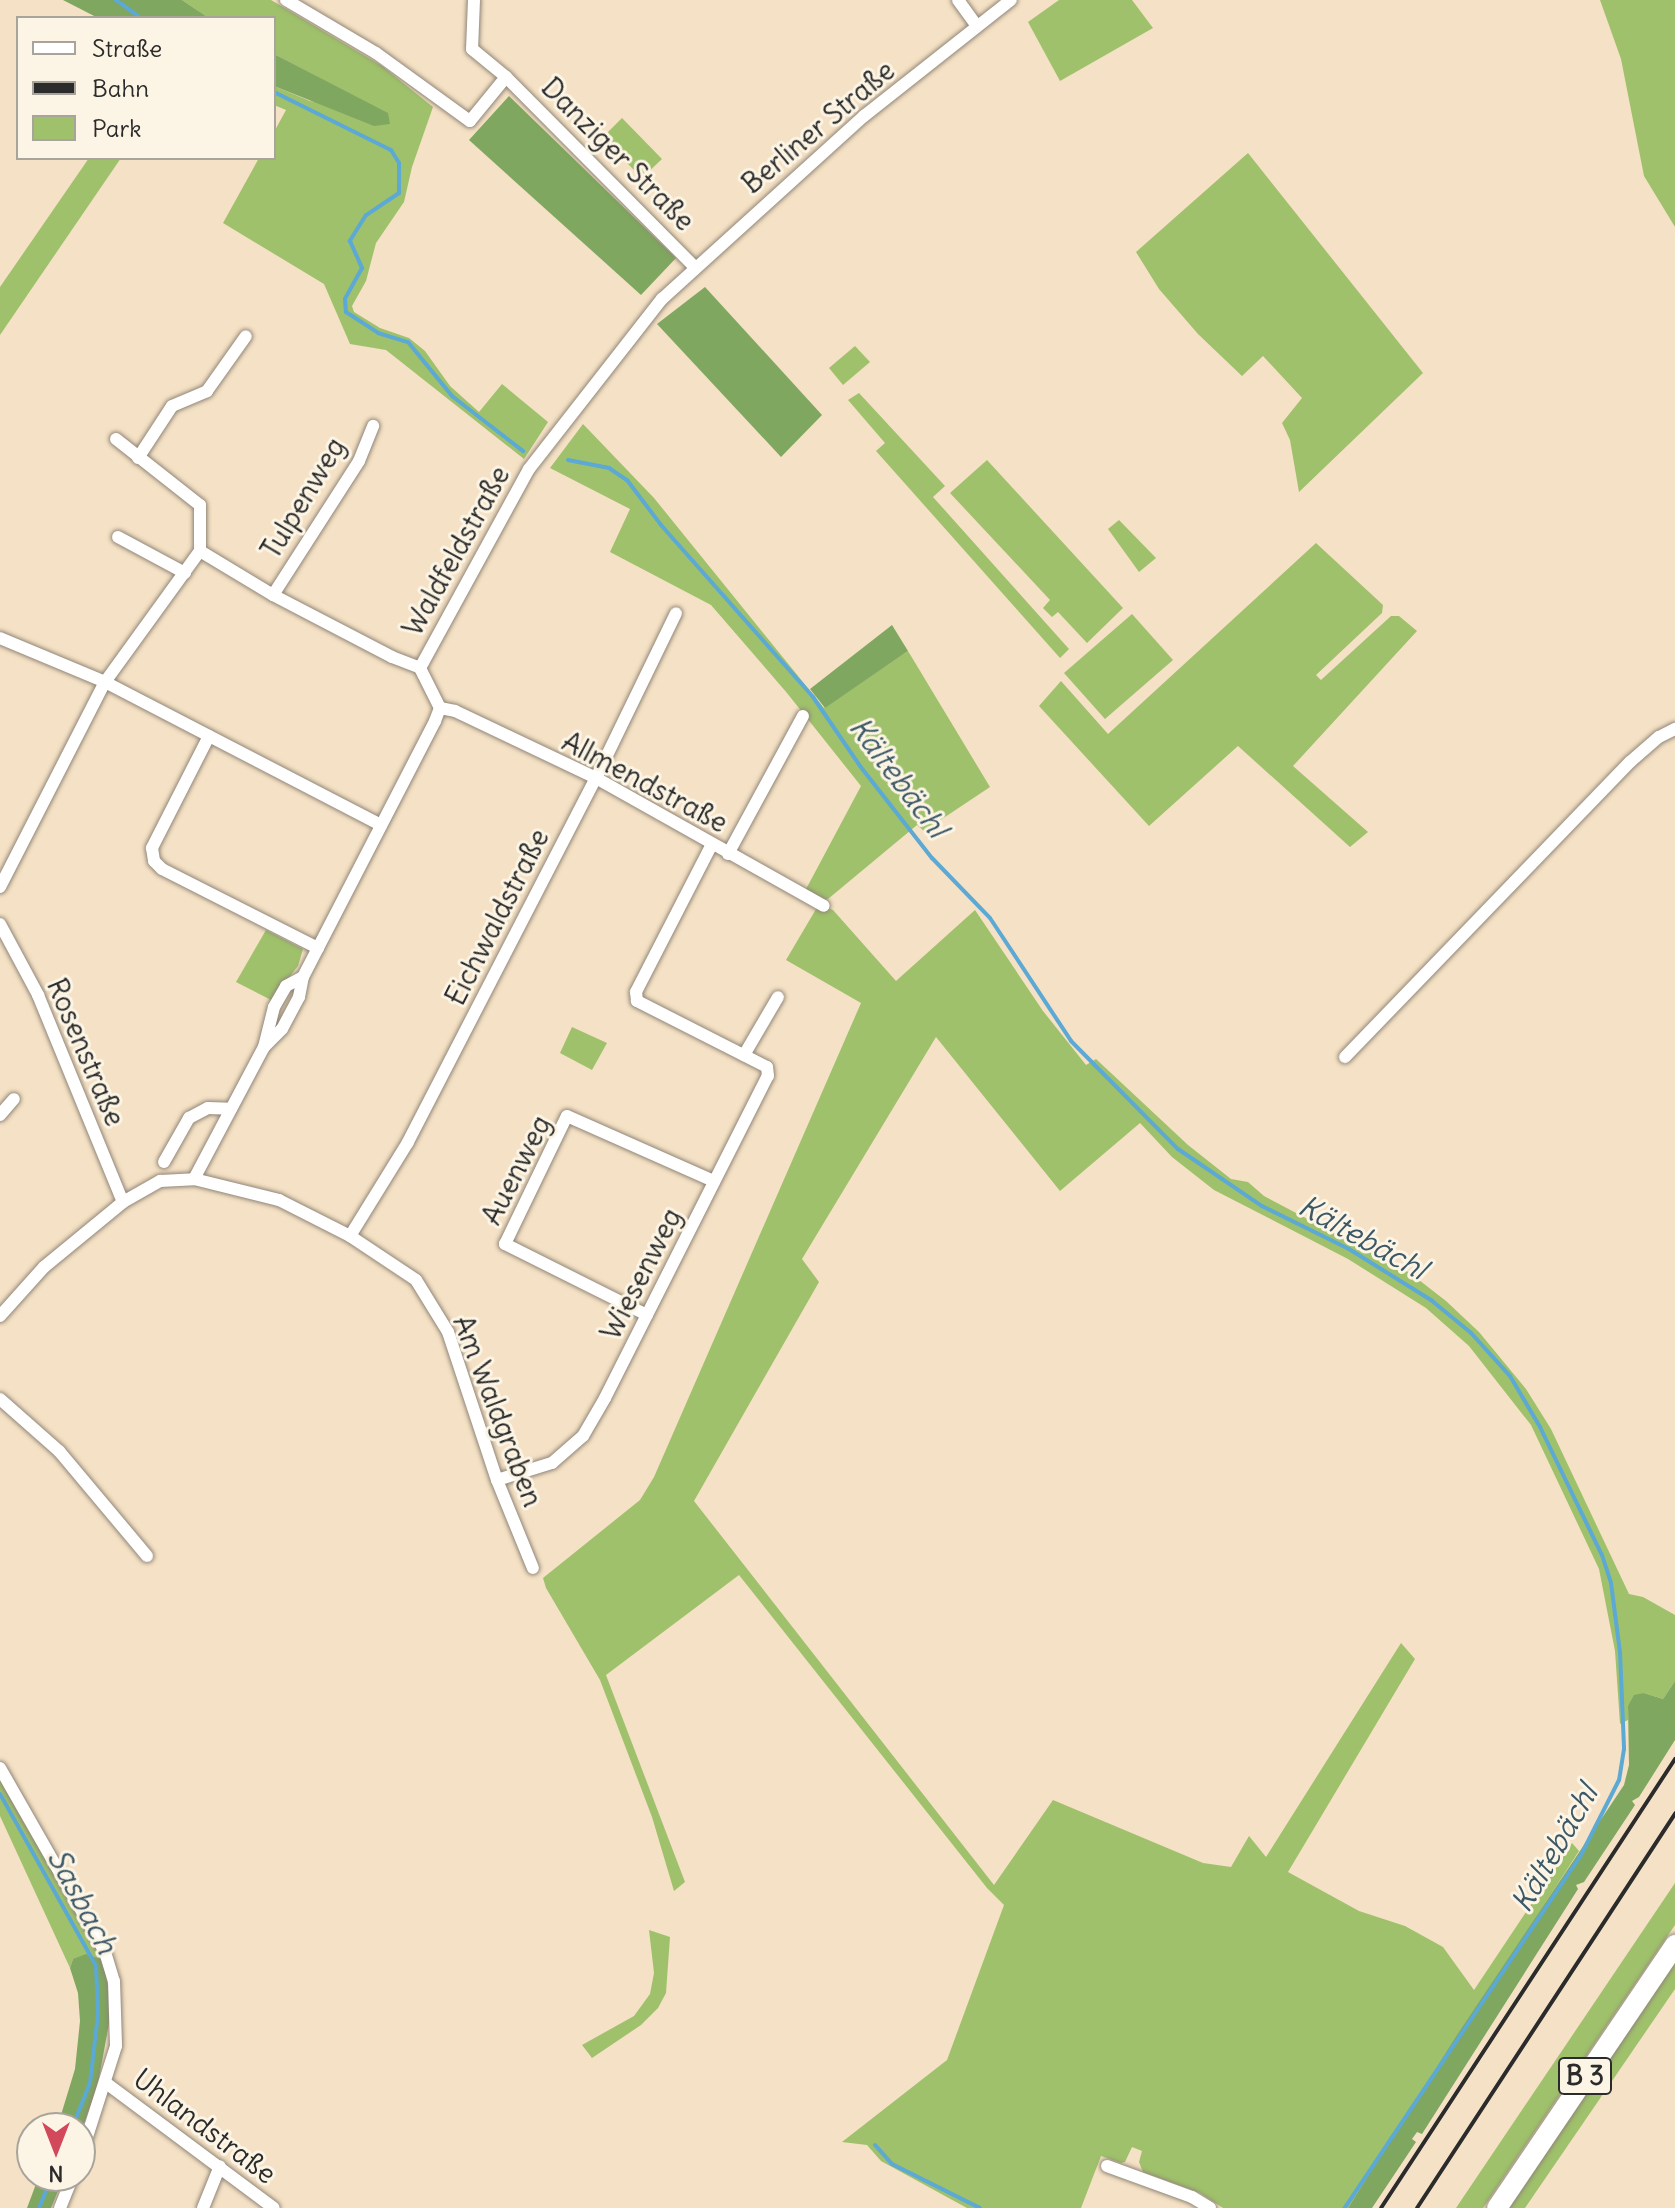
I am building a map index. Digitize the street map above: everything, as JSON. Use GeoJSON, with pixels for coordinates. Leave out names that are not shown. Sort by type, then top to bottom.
{"type":"FeatureCollection","features":[{"type":"Feature","properties":{"kind":"main road","name":"B 3"},"geometry":{"type":"LineString","coordinates":[[1497,2208],[1675,1945]]}},
{"type":"Feature","properties":{"kind":"street","name":"Danziger Straße"},"geometry":{"type":"LineString","coordinates":[[286,0],[376,53],[470,121],[506,77]]}},
{"type":"Feature","properties":{"kind":"street","name":"Danziger Straße"},"geometry":{"type":"LineString","coordinates":[[474,0],[472,49],[506,77],[694,266]]}},
{"type":"Feature","properties":{"kind":"street"},"geometry":{"type":"LineString","coordinates":[[958,0],[977,26]]}},
{"type":"Feature","properties":{"kind":"street","name":"Berliner Straße"},"geometry":{"type":"LineString","coordinates":[[662,299],[694,266],[864,116],[1011,0]]}},
{"type":"Feature","properties":{"kind":"street","name":"Waldfeldstraße"},"geometry":{"type":"LineString","coordinates":[[440,708],[420,668],[529,469],[662,299]]}},
{"type":"Feature","properties":{"kind":"street"},"geometry":{"type":"LineString","coordinates":[[138,458],[172,406],[207,391],[246,336]]}},
{"type":"Feature","properties":{"kind":"street","name":"Tulpenweg"},"geometry":{"type":"LineString","coordinates":[[273,595],[359,461],[373,426]]}},
{"type":"Feature","properties":{"kind":"street"},"geometry":{"type":"LineString","coordinates":[[0,887],[105,682],[200,551],[200,505],[116,439]]}},
{"type":"Feature","properties":{"kind":"street"},"geometry":{"type":"LineString","coordinates":[[118,537],[185,573]]}},
{"type":"Feature","properties":{"kind":"street"},"geometry":{"type":"LineString","coordinates":[[200,551],[273,595],[392,657],[420,668]]}},
{"type":"Feature","properties":{"kind":"street","name":"Eichwaldstraße"},"geometry":{"type":"LineString","coordinates":[[350,1236],[408,1142],[596,778],[676,613]]}},
{"type":"Feature","properties":{"kind":"street"},"geometry":{"type":"LineString","coordinates":[[0,638],[105,682],[381,825]]}},
{"type":"Feature","properties":{"kind":"street"},"geometry":{"type":"LineString","coordinates":[[0,1316],[44,1267],[123,1202],[160,1181],[194,1179],[264,1047],[282,1029],[299,997],[303,977],[440,708]]}},
{"type":"Feature","properties":{"kind":"street","name":"Allmendstraße"},"geometry":{"type":"LineString","coordinates":[[440,708],[455,711],[596,778],[824,906]]}},
{"type":"Feature","properties":{"kind":"street"},"geometry":{"type":"LineString","coordinates":[[728,854],[803,716]]}},
{"type":"Feature","properties":{"kind":"street"},"geometry":{"type":"LineString","coordinates":[[1345,1057],[1630,762],[1659,737],[1675,729]]}},
{"type":"Feature","properties":{"kind":"street"},"geometry":{"type":"LineString","coordinates":[[209,736],[152,848],[154,861],[162,869],[318,948]]}},
{"type":"Feature","properties":{"kind":"street","name":"Wiesenweg"},"geometry":{"type":"LineString","coordinates":[[497,1480],[552,1463],[583,1436],[768,1076],[767,1067],[637,1001],[636,992],[712,844]]}},
{"type":"Feature","properties":{"kind":"street","name":"Rosenstraße"},"geometry":{"type":"LineString","coordinates":[[0,924],[38,995],[123,1202]]}},
{"type":"Feature","properties":{"kind":"street"},"geometry":{"type":"LineString","coordinates":[[744,1055],[778,997]]}},
{"type":"Feature","properties":{"kind":"street"},"geometry":{"type":"LineString","coordinates":[[0,1115],[14,1099]]}},
{"type":"Feature","properties":{"kind":"street"},"geometry":{"type":"LineString","coordinates":[[164,1162],[189,1118],[208,1108],[231,1109]]}},
{"type":"Feature","properties":{"kind":"street","name":"Auenweg"},"geometry":{"type":"LineString","coordinates":[[647,1315],[505,1244],[567,1116],[714,1181]]}},
{"type":"Feature","properties":{"kind":"street","name":"Am Waldgraben"},"geometry":{"type":"LineString","coordinates":[[194,1179],[279,1200],[350,1236],[416,1280],[445,1327],[497,1480],[533,1568]]}},
{"type":"Feature","properties":{"kind":"street"},"geometry":{"type":"LineString","coordinates":[[0,1399],[59,1451],[147,1556]]}},
{"type":"Feature","properties":{"kind":"street"},"geometry":{"type":"LineString","coordinates":[[0,1768],[105,1952],[114,1981],[116,2046],[96,2112]]}},
{"type":"Feature","properties":{"kind":"street","name":"Uhlandstraße"},"geometry":{"type":"LineString","coordinates":[[106,2083],[274,2208]]}},
{"type":"Feature","properties":{"kind":"street"},"geometry":{"type":"LineString","coordinates":[[203,2208],[220,2166]]}},
{"type":"Feature","properties":{"kind":"street"},"geometry":{"type":"LineString","coordinates":[[1107,2166],[1192,2197],[1210,2208]]}},
{"type":"Feature","properties":{"kind":"green space"},"geometry":{"type":"Polygon","coordinates":[[[63,0],[182,0],[206,16],[94,16],[63,0]]]}},
{"type":"Feature","properties":{"kind":"green space"},"geometry":{"type":"Polygon","coordinates":[[[182,0],[271,0],[382,66],[433,107],[412,167],[404,202],[376,243],[366,281],[352,306],[354,312],[380,328],[409,338],[425,351],[450,386],[479,412],[502,384],[548,422],[524,459],[386,350],[350,344],[324,284],[223,223],[258,160],[276,160],[276,128],[286,110],[276,106],[276,87],[310,101],[388,114],[276,55],[276,16],[206,16],[182,0]]]}},
{"type":"Feature","properties":{"kind":"green space"},"geometry":{"type":"Polygon","coordinates":[[[1059,0],[1132,0],[1153,28],[1060,81],[1028,22],[1059,0]]]}},
{"type":"Feature","properties":{"kind":"green space"},"geometry":{"type":"Polygon","coordinates":[[[1600,0],[1675,0],[1675,227],[1644,176],[1621,59],[1600,0]]]}},
{"type":"Feature","properties":{"kind":"green space"},"geometry":{"type":"Polygon","coordinates":[[[276,55],[388,113],[390,124],[374,126],[276,87],[276,55]]]}},
{"type":"Feature","properties":{"kind":"green space"},"geometry":{"type":"Polygon","coordinates":[[[509,96],[676,258],[641,295],[469,140],[509,96]]]}},
{"type":"Feature","properties":{"kind":"green space"},"geometry":{"type":"Polygon","coordinates":[[[622,118],[662,159],[642,178],[602,138],[622,118]]]}},
{"type":"Feature","properties":{"kind":"green space"},"geometry":{"type":"Polygon","coordinates":[[[1248,153],[1423,373],[1299,492],[1290,440],[1282,423],[1302,398],[1263,356],[1242,376],[1198,334],[1159,289],[1136,252],[1248,153]]]}},
{"type":"Feature","properties":{"kind":"green space"},"geometry":{"type":"Polygon","coordinates":[[[88,160],[120,160],[0,335],[0,287],[88,160]]]}},
{"type":"Feature","properties":{"kind":"green space"},"geometry":{"type":"Polygon","coordinates":[[[705,287],[822,415],[781,457],[657,324],[705,287]]]}},
{"type":"Feature","properties":{"kind":"green space"},"geometry":{"type":"Polygon","coordinates":[[[855,346],[870,362],[843,385],[829,368],[855,346]]]}},
{"type":"Feature","properties":{"kind":"green space"},"geometry":{"type":"Polygon","coordinates":[[[859,393],[945,486],[933,497],[1069,649],[1060,658],[876,451],[885,443],[848,400],[859,393]]]}},
{"type":"Feature","properties":{"kind":"green space"},"geometry":{"type":"Polygon","coordinates":[[[583,424],[654,498],[824,708],[908,651],[990,787],[924,831],[917,825],[828,899],[822,901],[805,891],[861,786],[711,605],[610,552],[630,509],[550,468],[583,424]]]}},
{"type":"Feature","properties":{"kind":"green space"},"geometry":{"type":"Polygon","coordinates":[[[987,460],[1123,608],[1087,643],[1058,612],[1052,617],[1043,608],[1050,600],[950,493],[987,460]]]}},
{"type":"Feature","properties":{"kind":"green space"},"geometry":{"type":"Polygon","coordinates":[[[1119,520],[1156,558],[1139,572],[1108,529],[1119,520]]]}},
{"type":"Feature","properties":{"kind":"green space"},"geometry":{"type":"Polygon","coordinates":[[[1316,543],[1383,605],[1382,613],[1316,675],[1321,680],[1391,616],[1399,616],[1417,631],[1293,766],[1368,832],[1350,847],[1238,746],[1149,826],[1039,706],[1061,681],[1108,734],[1316,543]]]}},
{"type":"Feature","properties":{"kind":"green space"},"geometry":{"type":"Polygon","coordinates":[[[1132,614],[1173,660],[1105,719],[1064,673],[1132,614]]]}},
{"type":"Feature","properties":{"kind":"green space"},"geometry":{"type":"Polygon","coordinates":[[[892,625],[908,651],[825,708],[810,689],[892,625]]]}},
{"type":"Feature","properties":{"kind":"green space"},"geometry":{"type":"Polygon","coordinates":[[[819,904],[833,910],[896,981],[975,910],[1043,1011],[1086,1065],[1096,1059],[1188,1145],[1231,1179],[1248,1182],[1264,1196],[1410,1273],[1446,1301],[1479,1332],[1526,1389],[1551,1429],[1629,1594],[1643,1597],[1675,1615],[1675,1681],[1663,1699],[1644,1693],[1628,1706],[1628,1720],[1620,1724],[1615,1651],[1599,1569],[1531,1425],[1469,1346],[1426,1308],[1348,1259],[1214,1190],[1172,1157],[1140,1123],[1060,1191],[936,1037],[802,1259],[819,1282],[694,1501],[994,1885],[1053,1800],[1203,1863],[1231,1867],[1249,1836],[1266,1857],[1401,1643],[1415,1659],[1288,1872],[1359,1911],[1405,1926],[1443,1947],[1474,1990],[1572,1843],[1579,1851],[1348,2208],[1223,2208],[1200,2193],[1143,2172],[1139,2162],[1142,2151],[1132,2147],[1125,2162],[1101,2156],[1081,2208],[967,2208],[881,2161],[867,2145],[842,2142],[947,2060],[1004,1905],[987,1888],[739,1575],[606,1675],[685,1882],[674,1891],[652,1817],[600,1680],[546,1588],[543,1578],[640,1500],[654,1477],[861,1003],[786,960],[819,904]]]}},
{"type":"Feature","properties":{"kind":"green space"},"geometry":{"type":"Polygon","coordinates":[[[266,930],[303,949],[298,966],[271,1000],[236,982],[266,930]]]}},
{"type":"Feature","properties":{"kind":"green space"},"geometry":{"type":"Polygon","coordinates":[[[572,1027],[607,1043],[592,1070],[560,1053],[572,1027]]]}},
{"type":"Feature","properties":{"kind":"green space"},"geometry":{"type":"Polygon","coordinates":[[[1675,1681],[1675,1740],[1639,1797],[1632,1801],[1635,1805],[1584,1882],[1576,1885],[1578,1889],[1422,2134],[1417,2132],[1412,2139],[1416,2142],[1372,2208],[1348,2208],[1457,2035],[1624,1785],[1629,1765],[1628,1706],[1634,1695],[1644,1693],[1663,1699],[1675,1681]]]}},
{"type":"Feature","properties":{"kind":"green space"},"geometry":{"type":"Polygon","coordinates":[[[0,1778],[103,1960],[73,1959],[70,1968],[0,1816],[0,1778]]]}},
{"type":"Feature","properties":{"kind":"green space"},"geometry":{"type":"Polygon","coordinates":[[[1675,1883],[1675,1925],[1483,2208],[1456,2208],[1675,1883]]]}},
{"type":"Feature","properties":{"kind":"green space"},"geometry":{"type":"Polygon","coordinates":[[[649,1930],[670,1937],[666,1993],[658,2008],[641,2025],[592,2058],[582,2045],[634,2016],[650,1994],[654,1973],[649,1930]]]}},
{"type":"Feature","properties":{"kind":"green space"},"geometry":{"type":"Polygon","coordinates":[[[86,1954],[103,1960],[112,2007],[97,2089],[88,2112],[62,2112],[75,2069],[80,2021],[78,1993],[70,1968],[73,1959],[86,1954]]]}},
{"type":"Feature","properties":{"kind":"green space"},"geometry":{"type":"Polygon","coordinates":[[[1675,1959],[1675,1989],[1525,2208],[1507,2208],[1675,1959]]]}},
{"type":"Feature","properties":{"kind":"green space"},"geometry":{"type":"Polygon","coordinates":[[[33,2192],[58,2192],[51,2208],[27,2208],[33,2192]]]}},
{"type":"Feature","properties":{"kind":"waterway","name":"Kältebächl"},"geometry":{"type":"LineString","coordinates":[[116,0],[138,16]]}},
{"type":"Feature","properties":{"kind":"waterway","name":"Kältebächl"},"geometry":{"type":"LineString","coordinates":[[276,93],[391,150],[399,163],[399,193],[366,215],[350,241],[362,268],[345,299],[346,312],[378,333],[408,342],[452,396],[523,451]]}},
{"type":"Feature","properties":{"kind":"waterway","name":"Kältebächl"},"geometry":{"type":"LineString","coordinates":[[568,460],[609,468],[627,480],[661,525],[813,697],[860,766],[932,858],[990,918],[1071,1041],[1178,1149],[1262,1206],[1349,1249],[1431,1300],[1471,1333],[1510,1376],[1540,1427],[1602,1555],[1611,1583],[1620,1652],[1624,1749],[1619,1780],[1581,1855],[1345,2208]]}},
{"type":"Feature","properties":{"kind":"waterway","name":"Sasbach"},"geometry":{"type":"LineString","coordinates":[[0,1794],[96,1966],[98,2014],[90,2083],[78,2112]]}},
{"type":"Feature","properties":{"kind":"waterway"},"geometry":{"type":"LineString","coordinates":[[875,2145],[892,2164],[980,2208]]}},
{"type":"Feature","properties":{"kind":"waterway","name":"Sasbach"},"geometry":{"type":"LineString","coordinates":[[39,2208],[46,2192]]}},
{"type":"Feature","properties":{"kind":"railway"},"geometry":{"type":"LineString","coordinates":[[1381,2208],[1675,1759]]}},
{"type":"Feature","properties":{"kind":"railway"},"geometry":{"type":"LineString","coordinates":[[1417,2208],[1675,1813]]}}]}
